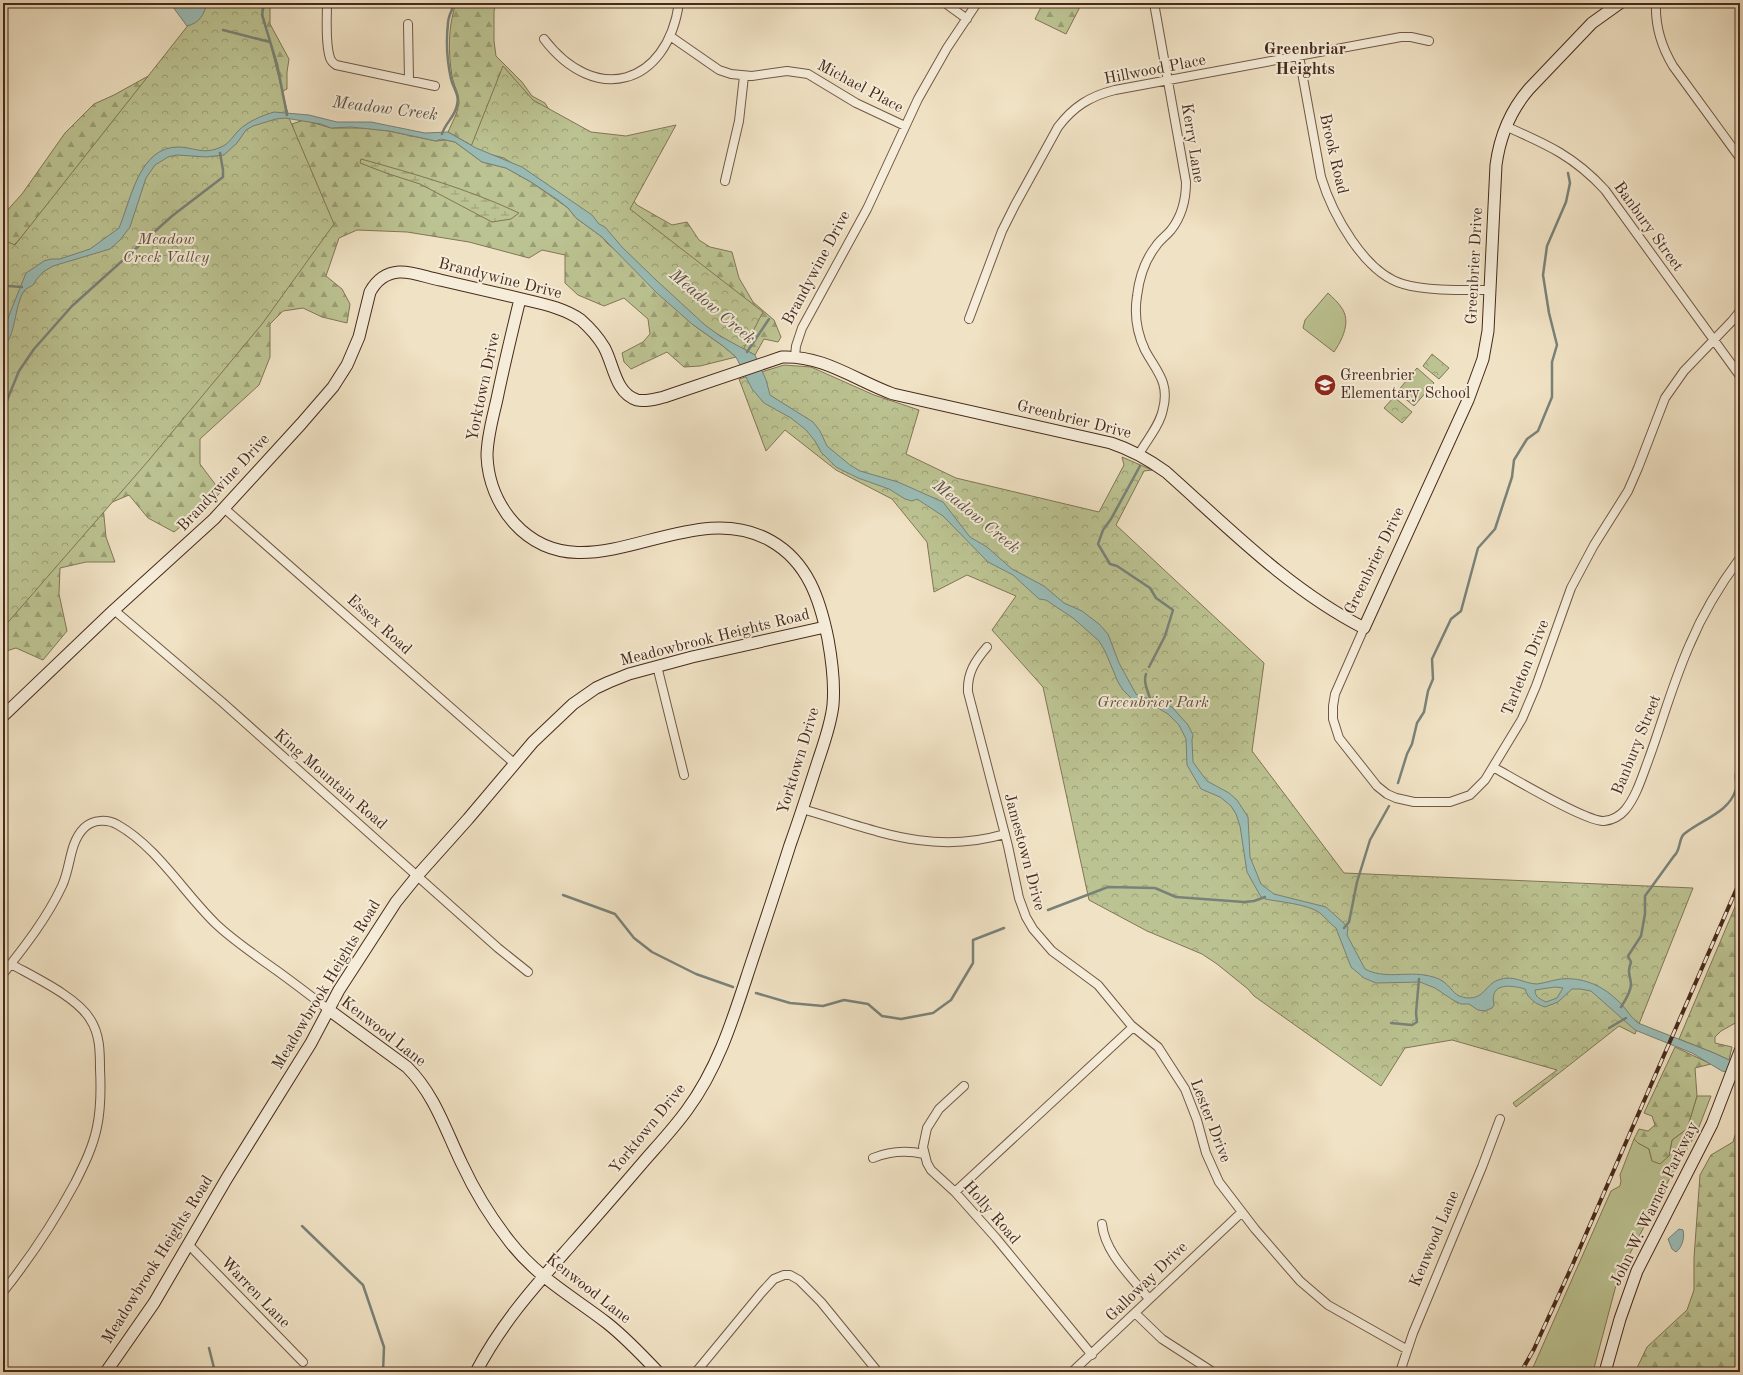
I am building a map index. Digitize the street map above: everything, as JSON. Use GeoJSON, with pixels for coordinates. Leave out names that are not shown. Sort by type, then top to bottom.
{"type":"FeatureCollection","features":[{"type":"Feature","properties":{"kind":"street"},"geometry":{"type":"LineString","coordinates":[[327,3],[328,44],[332,62],[336,65],[435,86]]}},
{"type":"Feature","properties":{"kind":"street"},"geometry":{"type":"LineString","coordinates":[[544,38],[559,56],[580,71],[597,78],[612,80],[634,75],[650,65],[660,54],[670,36],[676,20],[679,3]]}},
{"type":"Feature","properties":{"kind":"street"},"geometry":{"type":"LineString","coordinates":[[945,3],[967,19]]}},
{"type":"Feature","properties":{"kind":"street","name":"Brandywine Drive"},"geometry":{"type":"LineString","coordinates":[[3,716],[114,610],[225,509],[306,419],[340,376],[356,346],[370,292],[378,281],[385,276],[392,273],[403,272],[520,299],[568,312],[589,327],[605,348],[623,391],[637,400],[648,400],[664,397],[778,359],[795,357],[796,346],[802,328],[868,209],[905,126],[933,71],[978,3]]}},
{"type":"Feature","properties":{"kind":"street","name":"Kerry Lane"},"geometry":{"type":"LineString","coordinates":[[1139,454],[1160,420],[1165,403],[1165,393],[1162,377],[1145,351],[1137,327],[1136,298],[1148,258],[1156,246],[1173,227],[1181,213],[1186,193],[1186,182],[1154,3]]}},
{"type":"Feature","properties":{"kind":"street","name":"Greenbrier Drive"},"geometry":{"type":"LineString","coordinates":[[795,357],[820,361],[892,394],[1112,443],[1139,454],[1166,472],[1297,587],[1324,606],[1364,628],[1477,379],[1487,339],[1491,290],[1496,165],[1498,148],[1506,126],[1516,106],[1529,89],[1592,23],[1620,3]]}},
{"type":"Feature","properties":{"kind":"street"},"geometry":{"type":"LineString","coordinates":[[1656,3],[1657,29],[1666,54],[1673,66],[1740,158]]}},
{"type":"Feature","properties":{"kind":"street"},"geometry":{"type":"LineString","coordinates":[[408,24],[409,80]]}},
{"type":"Feature","properties":{"kind":"street","name":"Michael Place"},"geometry":{"type":"LineString","coordinates":[[670,36],[717,69],[744,76],[764,75],[787,71],[808,74],[856,103],[905,126]]}},
{"type":"Feature","properties":{"kind":"street","name":"Hillwood Place"},"geometry":{"type":"LineString","coordinates":[[969,319],[1002,231],[1012,212],[1058,127],[1066,117],[1084,102],[1105,92],[1401,37],[1411,37],[1429,41]]}},
{"type":"Feature","properties":{"kind":"street","name":"Brook Road"},"geometry":{"type":"LineString","coordinates":[[1299,56],[1318,162],[1326,193],[1334,212],[1345,230],[1376,269],[1392,281],[1409,286],[1443,289],[1491,290]]}},
{"type":"Feature","properties":{"kind":"street"},"geometry":{"type":"LineString","coordinates":[[725,181],[739,121],[744,76]]}},
{"type":"Feature","properties":{"kind":"street","name":"Banbury Street"},"geometry":{"type":"LineString","coordinates":[[1506,126],[1563,153],[1592,176],[1605,190],[1740,376]]}},
{"type":"Feature","properties":{"kind":"street","name":"Yorktown Drive"},"geometry":{"type":"LineString","coordinates":[[476,1372],[495,1337],[543,1277],[671,1131],[700,1092],[713,1068],[738,1002],[802,809],[829,726],[833,705],[833,666],[825,627],[816,595],[802,568],[780,547],[756,533],[734,528],[700,528],[682,531],[615,549],[578,553],[547,547],[527,535],[508,516],[494,491],[488,470],[487,453],[492,422],[520,299]]}},
{"type":"Feature","properties":{"kind":"street","name":"Tarleton Drive"},"geometry":{"type":"LineString","coordinates":[[1364,628],[1335,694],[1333,719],[1335,729],[1344,745],[1377,786],[1387,794],[1406,801],[1450,802],[1461,799],[1478,789],[1514,732],[1528,705],[1571,588],[1594,545],[1628,491],[1665,398],[1684,371],[1740,311]]}},
{"type":"Feature","properties":{"kind":"street","name":"Essex Road"},"geometry":{"type":"LineString","coordinates":[[225,509],[515,764]]}},
{"type":"Feature","properties":{"kind":"street","name":"Banbury Street"},"geometry":{"type":"LineString","coordinates":[[1493,767],[1595,821],[1608,821],[1626,810],[1643,774],[1689,646],[1700,621],[1720,586],[1740,558]]}},
{"type":"Feature","properties":{"kind":"street","name":"King Mountain Road"},"geometry":{"type":"LineString","coordinates":[[114,610],[222,702],[416,876],[498,948],[528,972]]}},
{"type":"Feature","properties":{"kind":"street","name":"Meadowbrook Heights Road"},"geometry":{"type":"LineString","coordinates":[[106,1372],[154,1302],[227,1178],[291,1076],[348,976],[396,902],[416,876],[555,720],[584,696],[609,682],[657,666],[825,627]]}},
{"type":"Feature","properties":{"kind":"street","name":"Jamestown Drive"},"geometry":{"type":"LineString","coordinates":[[987,647],[973,666],[968,678],[968,692],[1005,834],[1019,898],[1026,917],[1033,930],[1052,951],[1098,985],[1134,1028]]}},
{"type":"Feature","properties":{"kind":"street"},"geometry":{"type":"LineString","coordinates":[[657,666],[684,775]]}},
{"type":"Feature","properties":{"kind":"street"},"geometry":{"type":"LineString","coordinates":[[802,809],[874,832],[915,840],[961,842],[980,840],[1005,834]]}},
{"type":"Feature","properties":{"kind":"street","name":"Kenwood Lane"},"geometry":{"type":"LineString","coordinates":[[11,964],[30,940],[62,886],[67,873],[72,850],[83,828],[93,822],[110,822],[122,827],[143,844],[192,899],[228,935],[407,1067],[418,1078],[438,1110],[461,1163],[484,1205],[510,1242],[543,1277],[627,1339],[658,1372]]}},
{"type":"Feature","properties":{"kind":"street"},"geometry":{"type":"LineString","coordinates":[[3,974],[11,964],[78,1005],[87,1015],[95,1029],[98,1039],[101,1082],[97,1128],[92,1148],[66,1200],[3,1292]]}},
{"type":"Feature","properties":{"kind":"street"},"geometry":{"type":"LineString","coordinates":[[955,1192],[1134,1028]]}},
{"type":"Feature","properties":{"kind":"street","name":"Lester Drive"},"geometry":{"type":"LineString","coordinates":[[1134,1028],[1158,1047],[1185,1089],[1192,1104],[1212,1169],[1223,1187],[1300,1281],[1313,1294],[1344,1314],[1406,1349]]}},
{"type":"Feature","properties":{"kind":"street","name":"John W. Warner Parkway"},"geometry":{"type":"LineString","coordinates":[[1605,1372],[1620,1319],[1637,1271],[1712,1124],[1740,1051]]}},
{"type":"Feature","properties":{"kind":"street"},"geometry":{"type":"LineString","coordinates":[[873,1158],[891,1152],[902,1151],[924,1154],[925,1136],[932,1119],[939,1109],[964,1086]]}},
{"type":"Feature","properties":{"kind":"street","name":"Kenwood Lane"},"geometry":{"type":"LineString","coordinates":[[1400,1372],[1406,1349],[1482,1168],[1500,1119]]}},
{"type":"Feature","properties":{"kind":"street","name":"Holly Road"},"geometry":{"type":"LineString","coordinates":[[924,1154],[931,1170],[955,1192],[996,1238],[1092,1355]]}},
{"type":"Feature","properties":{"kind":"street","name":"Galloway Drive"},"geometry":{"type":"LineString","coordinates":[[1072,1372],[1092,1355],[1149,1299],[1242,1212]]}},
{"type":"Feature","properties":{"kind":"street"},"geometry":{"type":"LineString","coordinates":[[1102,1224],[1103,1233],[1110,1249],[1149,1299]]}},
{"type":"Feature","properties":{"kind":"street","name":"Warren Lane"},"geometry":{"type":"LineString","coordinates":[[188,1244],[303,1362]]}},
{"type":"Feature","properties":{"kind":"street"},"geometry":{"type":"LineString","coordinates":[[696,1372],[774,1279],[784,1275],[790,1275],[799,1280],[821,1302],[878,1372]]}},
{"type":"Feature","properties":{"kind":"street"},"geometry":{"type":"LineString","coordinates":[[1135,1313],[1162,1339],[1213,1372]]}},
{"type":"Feature","properties":{"kind":"green space","name":"Meadow Creek Valley"},"geometry":{"type":"Polygon","coordinates":[[[199,3],[263,3],[262,11],[289,118],[334,224],[262,324],[149,460],[3,628],[3,240],[15,245],[197,14],[199,3]]]}},
{"type":"Feature","properties":{"kind":"green space"},"geometry":{"type":"Polygon","coordinates":[[[212,3],[270,3],[270,24],[289,59],[287,89],[54,202],[3,257],[3,215],[22,194],[65,133],[94,104],[114,95],[170,64],[212,3]]]}},
{"type":"Feature","properties":{"kind":"green space"},"geometry":{"type":"Polygon","coordinates":[[[456,3],[496,3],[494,11],[494,41],[496,56],[522,82],[532,96],[545,103],[551,113],[626,191],[637,205],[672,225],[687,222],[699,240],[710,247],[732,252],[739,278],[753,302],[774,320],[781,337],[778,342],[764,339],[755,355],[720,336],[605,227],[491,155],[448,132],[459,103],[452,76],[449,48],[451,21],[456,3]]]}},
{"type":"Feature","properties":{"kind":"green space"},"geometry":{"type":"Polygon","coordinates":[[[1043,3],[1082,3],[1066,34],[1035,19],[1043,3]]]}},
{"type":"Feature","properties":{"kind":"green space"},"geometry":{"type":"Polygon","coordinates":[[[503,66],[533,100],[591,132],[626,136],[676,125],[630,209],[763,312],[743,350],[701,324],[607,243],[586,217],[525,172],[504,158],[470,149],[503,66]]]}},
{"type":"Feature","properties":{"kind":"green space"},"geometry":{"type":"Polygon","coordinates":[[[304,120],[331,128],[365,128],[389,131],[436,141],[446,140],[455,142],[482,162],[506,168],[531,182],[568,208],[576,218],[602,237],[617,251],[692,324],[736,357],[700,366],[684,367],[667,352],[631,369],[624,362],[622,353],[643,342],[650,334],[648,319],[624,298],[604,306],[578,295],[565,283],[565,255],[542,250],[529,258],[469,242],[407,232],[357,230],[339,238],[326,276],[342,289],[350,304],[347,323],[322,317],[303,308],[283,311],[270,324],[270,357],[259,385],[200,439],[200,464],[221,492],[174,532],[148,518],[129,495],[103,506],[106,537],[115,562],[86,562],[60,568],[59,594],[67,631],[43,660],[16,648],[3,652],[3,386],[280,128],[304,120]]]}},
{"type":"Feature","properties":{"kind":"green space"},"geometry":{"type":"Polygon","coordinates":[[[361,159],[461,189],[519,213],[511,219],[492,222],[420,184],[360,163],[361,159]]]}},
{"type":"Feature","properties":{"kind":"green space"},"geometry":{"type":"Polygon","coordinates":[[[1328,293],[1340,305],[1346,318],[1343,336],[1334,352],[1303,328],[1305,320],[1328,293]]]}},
{"type":"Feature","properties":{"kind":"green space"},"geometry":{"type":"Polygon","coordinates":[[[1432,354],[1449,368],[1439,379],[1423,366],[1432,354]]]}},
{"type":"Feature","properties":{"kind":"green space","name":"Greenbrier Park"},"geometry":{"type":"Polygon","coordinates":[[[784,365],[811,367],[874,395],[919,410],[906,454],[956,478],[1099,512],[1124,465],[1122,457],[1152,470],[1144,471],[1116,525],[1264,663],[1252,751],[1344,873],[1693,888],[1635,1034],[1619,1026],[1516,1107],[1513,1103],[1557,1070],[1452,1040],[1405,1048],[1381,1086],[1254,996],[1248,989],[1202,954],[1147,931],[1089,900],[1043,687],[992,630],[1016,596],[967,575],[934,592],[927,542],[892,499],[836,470],[785,430],[766,451],[739,379],[784,365]]]}},
{"type":"Feature","properties":{"kind":"green space"},"geometry":{"type":"Polygon","coordinates":[[[1417,368],[1434,383],[1414,406],[1397,392],[1417,368]]]}},
{"type":"Feature","properties":{"kind":"green space"},"geometry":{"type":"Polygon","coordinates":[[[1394,397],[1412,412],[1402,423],[1384,408],[1394,397]]]}},
{"type":"Feature","properties":{"kind":"green space"},"geometry":{"type":"Polygon","coordinates":[[[1740,895],[1740,1018],[1739,1021],[1721,1031],[1715,1037],[1715,1043],[1732,1047],[1729,1060],[1679,1039],[1740,895]]]}},
{"type":"Feature","properties":{"kind":"green space"},"geometry":{"type":"Polygon","coordinates":[[[1675,1047],[1711,1064],[1695,1068],[1697,1096],[1687,1129],[1672,1140],[1669,1156],[1660,1164],[1652,1161],[1649,1149],[1634,1139],[1639,1129],[1648,1131],[1655,1125],[1652,1116],[1644,1113],[1675,1047]]]}},
{"type":"Feature","properties":{"kind":"green space"},"geometry":{"type":"Polygon","coordinates":[[[1697,1096],[1711,1096],[1697,1132],[1670,1178],[1619,1274],[1593,1372],[1531,1372],[1611,1191],[1620,1186],[1620,1175],[1634,1139],[1649,1149],[1652,1161],[1669,1156],[1672,1140],[1687,1129],[1697,1096]]]}},
{"type":"Feature","properties":{"kind":"green space"},"geometry":{"type":"Polygon","coordinates":[[[1740,1119],[1740,1372],[1635,1372],[1647,1347],[1687,1310],[1694,1290],[1694,1258],[1700,1175],[1711,1155],[1733,1142],[1740,1119]]]}},
{"type":"Feature","properties":{"kind":"water"},"geometry":{"type":"Polygon","coordinates":[[[170,3],[207,3],[201,18],[195,23],[187,26],[170,3]]]}},
{"type":"Feature","properties":{"kind":"water"},"geometry":{"type":"Polygon","coordinates":[[[274,112],[309,115],[337,122],[371,122],[425,133],[448,132],[476,148],[522,167],[592,215],[599,224],[605,227],[622,247],[705,325],[720,336],[755,355],[766,380],[770,395],[813,422],[820,431],[827,446],[850,465],[860,471],[898,482],[943,502],[970,537],[987,547],[1012,569],[1044,586],[1064,603],[1082,611],[1099,624],[1108,634],[1119,663],[1136,694],[1172,707],[1188,725],[1193,735],[1193,762],[1207,781],[1229,793],[1237,800],[1248,817],[1250,857],[1261,884],[1274,894],[1326,907],[1348,927],[1347,935],[1365,969],[1379,974],[1417,974],[1440,979],[1457,995],[1468,998],[1478,996],[1494,982],[1504,978],[1532,984],[1561,979],[1576,979],[1584,981],[1598,986],[1610,994],[1638,1023],[1740,1065],[1740,1076],[1722,1071],[1692,1053],[1635,1030],[1591,991],[1572,989],[1558,1002],[1545,1007],[1533,1001],[1528,996],[1525,989],[1508,986],[1502,987],[1495,992],[1493,998],[1494,1005],[1492,1008],[1485,1011],[1478,1010],[1469,1004],[1461,1004],[1435,988],[1420,982],[1376,983],[1364,978],[1351,967],[1336,928],[1320,913],[1301,905],[1261,897],[1247,872],[1240,826],[1236,814],[1231,806],[1220,797],[1201,789],[1187,765],[1186,739],[1179,725],[1168,714],[1153,705],[1136,703],[1123,690],[1099,641],[1073,618],[1046,600],[1039,599],[1013,575],[988,562],[943,516],[917,499],[912,501],[905,499],[889,489],[858,478],[836,467],[821,452],[815,441],[806,430],[791,418],[764,403],[752,389],[736,357],[692,324],[658,294],[602,237],[576,218],[568,208],[558,200],[531,182],[506,168],[482,162],[455,142],[441,139],[436,141],[389,131],[351,127],[331,128],[321,124],[285,118],[276,119],[253,126],[246,130],[237,143],[224,155],[206,157],[177,155],[168,157],[155,165],[146,178],[130,227],[120,240],[110,249],[53,266],[43,272],[34,284],[25,290],[18,305],[13,329],[3,347],[3,335],[6,323],[26,273],[44,261],[60,259],[90,249],[119,228],[138,177],[154,155],[165,149],[179,147],[210,151],[224,146],[247,124],[255,119],[274,112]],[[1555,987],[1535,990],[1535,992],[1538,998],[1546,1002],[1557,998],[1563,988],[1555,987]]]}},
{"type":"Feature","properties":{"kind":"water"},"geometry":{"type":"Polygon","coordinates":[[[1679,1229],[1683,1230],[1684,1233],[1680,1248],[1676,1252],[1672,1249],[1668,1239],[1679,1229]]]}},
{"type":"Feature","properties":{"kind":"waterway"},"geometry":{"type":"LineString","coordinates":[[264,3],[262,15],[277,64],[287,115]]}},
{"type":"Feature","properties":{"kind":"waterway"},"geometry":{"type":"LineString","coordinates":[[442,134],[456,109],[458,101],[450,72],[447,44],[448,21],[455,3]]}},
{"type":"Feature","properties":{"kind":"waterway"},"geometry":{"type":"LineString","coordinates":[[223,30],[270,42]]}},
{"type":"Feature","properties":{"kind":"waterway"},"geometry":{"type":"LineString","coordinates":[[3,410],[19,371],[34,349],[72,306],[172,216],[223,177],[220,153]]}},
{"type":"Feature","properties":{"kind":"waterway"},"geometry":{"type":"LineString","coordinates":[[1398,783],[1407,754],[1412,744],[1417,723],[1424,712],[1428,691],[1433,679],[1432,659],[1451,619],[1461,611],[1478,548],[1495,529],[1512,477],[1514,460],[1527,439],[1538,431],[1552,397],[1552,362],[1557,345],[1549,313],[1543,275],[1547,246],[1566,202],[1570,183],[1568,173]]}},
{"type":"Feature","properties":{"kind":"waterway"},"geometry":{"type":"LineString","coordinates":[[3,284],[22,287]]}},
{"type":"Feature","properties":{"kind":"waterway","name":"Meadow Creek"},"geometry":{"type":"LineString","coordinates":[[747,352],[769,319]]}},
{"type":"Feature","properties":{"kind":"waterway"},"geometry":{"type":"LineString","coordinates":[[1140,466],[1111,519],[1103,530],[1098,544],[1110,564],[1117,566],[1150,588],[1156,598],[1173,610],[1165,636],[1149,667]]}},
{"type":"Feature","properties":{"kind":"waterway"},"geometry":{"type":"LineString","coordinates":[[1146,674],[1145,684],[1151,701]]}},
{"type":"Feature","properties":{"kind":"waterway"},"geometry":{"type":"LineString","coordinates":[[1621,1007],[1628,996],[1631,987],[1629,971],[1631,962],[1628,956],[1641,936],[1645,914],[1645,896],[1676,854],[1682,836],[1721,810],[1732,797],[1736,789],[1736,775],[1740,749]]}},
{"type":"Feature","properties":{"kind":"waterway"},"geometry":{"type":"LineString","coordinates":[[1344,928],[1349,922],[1357,882],[1370,840],[1389,806]]}},
{"type":"Feature","properties":{"kind":"waterway"},"geometry":{"type":"LineString","coordinates":[[1048,910],[1108,887],[1155,888],[1176,897],[1244,902],[1254,901],[1265,897]]}},
{"type":"Feature","properties":{"kind":"waterway"},"geometry":{"type":"LineString","coordinates":[[563,895],[615,914],[634,938],[652,952],[696,974],[733,987]]}},
{"type":"Feature","properties":{"kind":"waterway"},"geometry":{"type":"LineString","coordinates":[[756,993],[790,1003],[823,1006],[844,1000],[868,1004],[882,1016],[901,1019],[933,1013],[951,1000],[973,963],[973,940],[1004,928]]}},
{"type":"Feature","properties":{"kind":"waterway"},"geometry":{"type":"LineString","coordinates":[[1391,1023],[1412,1025],[1417,1022],[1416,1013],[1419,979]]}},
{"type":"Feature","properties":{"kind":"waterway"},"geometry":{"type":"LineString","coordinates":[[1609,1028],[1626,1018]]}},
{"type":"Feature","properties":{"kind":"waterway"},"geometry":{"type":"LineString","coordinates":[[302,1226],[363,1285],[384,1347],[383,1372]]}},
{"type":"Feature","properties":{"kind":"waterway"},"geometry":{"type":"LineString","coordinates":[[209,1348],[215,1372]]}},
{"type":"Feature","properties":{"kind":"railway"},"geometry":{"type":"LineString","coordinates":[[1521,1372],[1534,1349],[1572,1266],[1740,881]]}},
{"type":"Feature","properties":{"kind":"place","name":"Greenbrier Elementary School"},"geometry":{"type":"Point","coordinates":[1325,385]}},
{"type":"Feature","properties":{"kind":"district","name":"Greenbriar Heights"},"geometry":{"type":"Point","coordinates":[1305,59]}}]}
